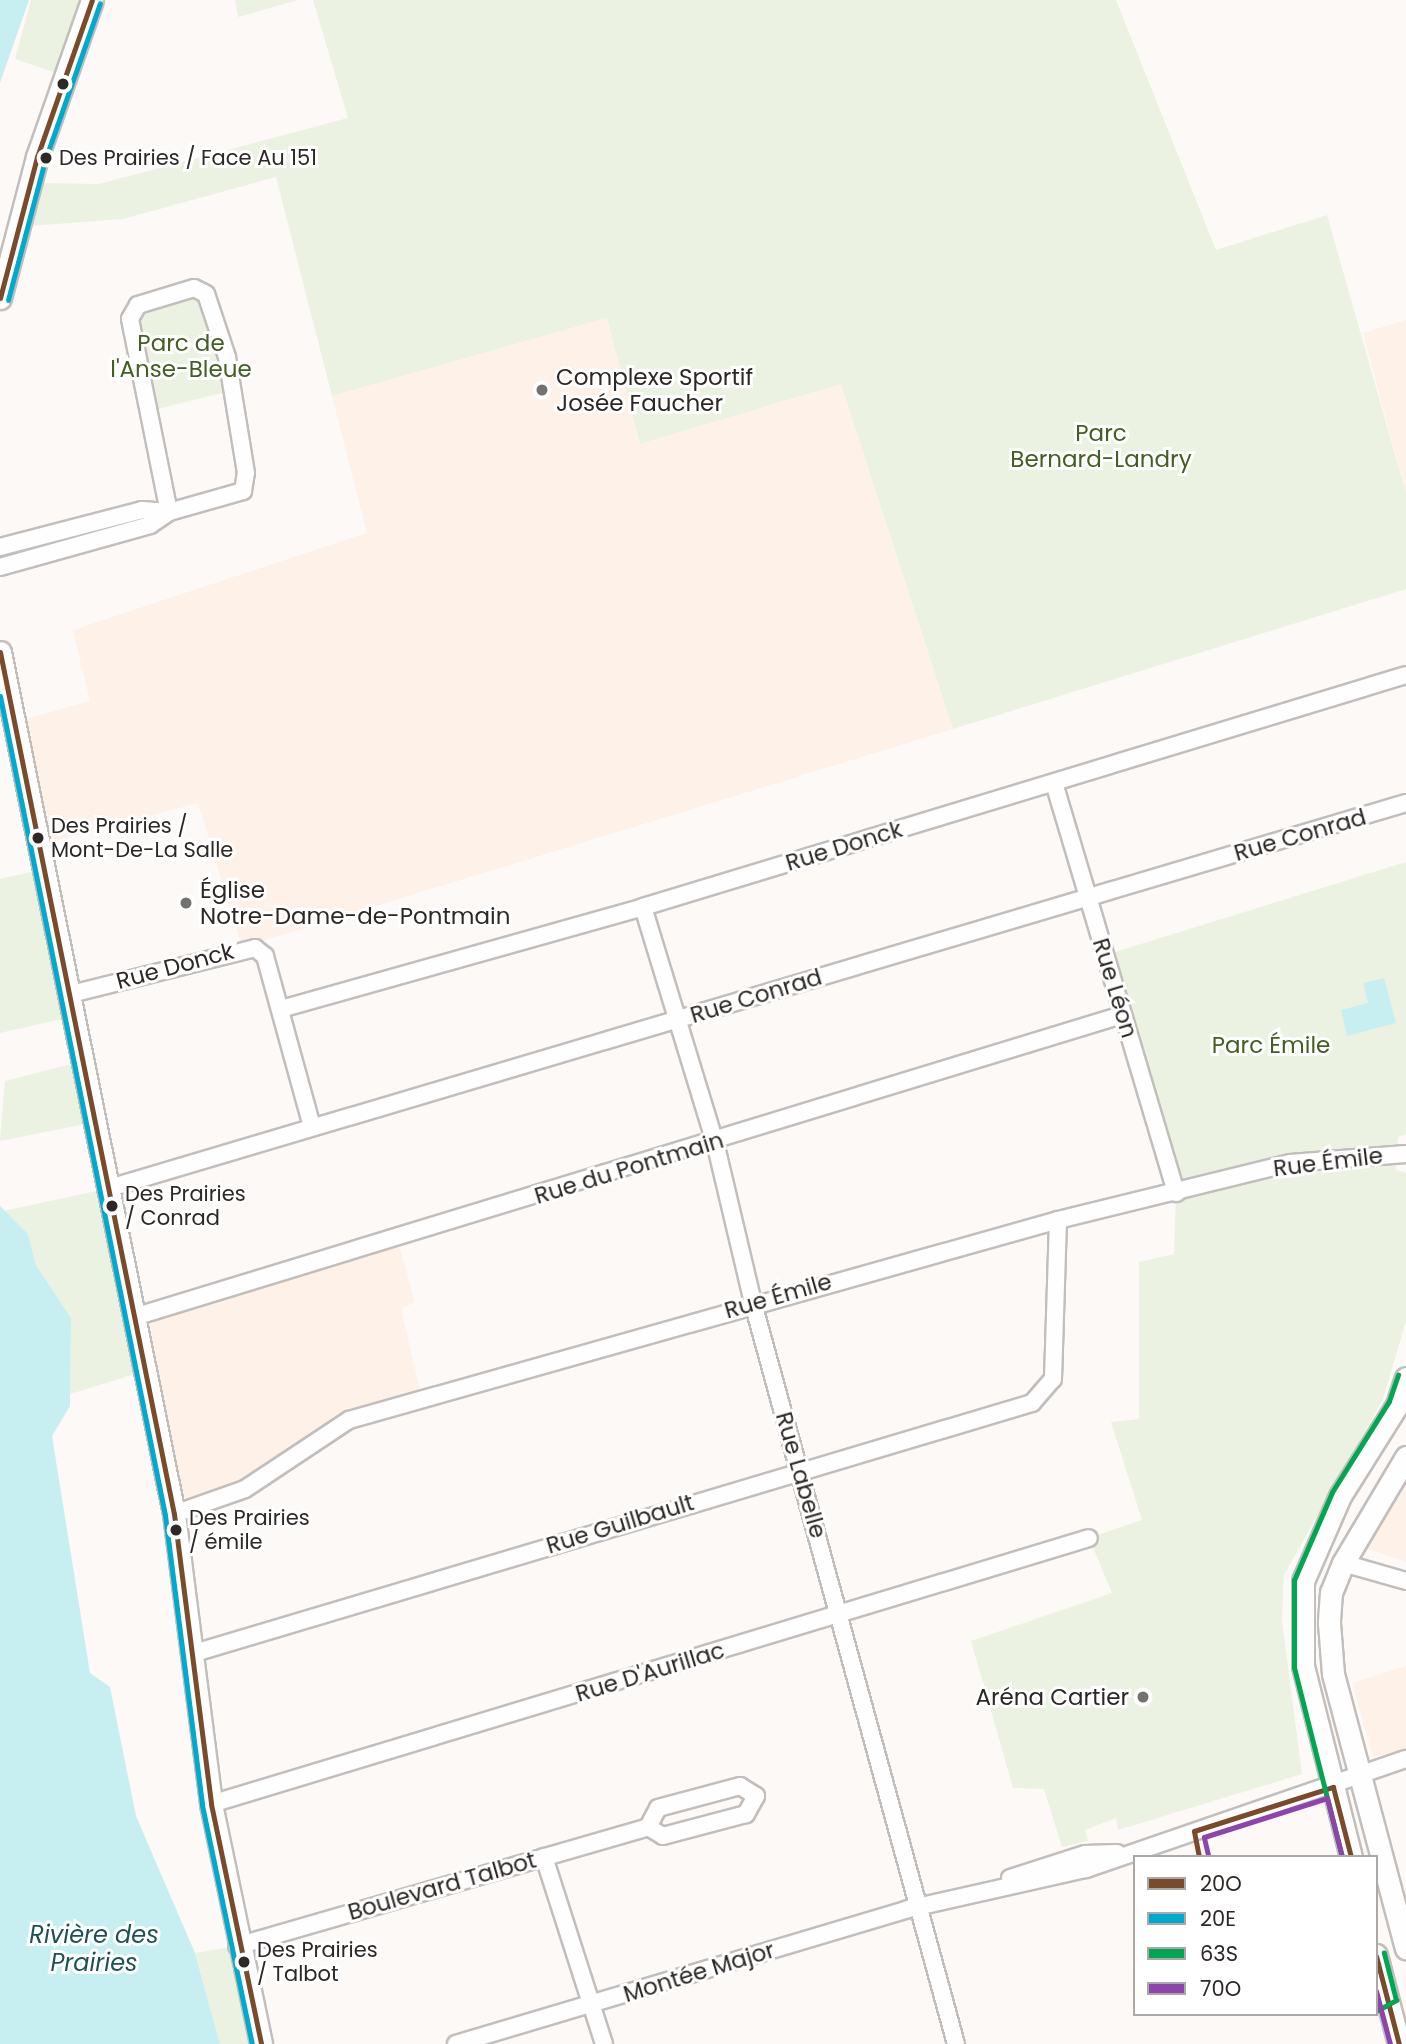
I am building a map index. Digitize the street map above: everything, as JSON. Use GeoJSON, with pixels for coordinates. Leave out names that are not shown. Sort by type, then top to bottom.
{"type":"FeatureCollection","features":[{"type":"Feature","properties":{"kind":"street"},"geometry":{"type":"LineString","coordinates":[[0,298],[37,157],[92,0]]}},
{"type":"Feature","properties":{"kind":"street"},"geometry":{"type":"LineString","coordinates":[[0,547],[142,510],[169,512],[229,498],[243,491],[246,474],[226,357],[206,294],[194,288],[138,305],[130,320],[169,512]]}},
{"type":"Feature","properties":{"kind":"street"},"geometry":{"type":"LineString","coordinates":[[0,567],[150,526],[169,512]]}},
{"type":"Feature","properties":{"kind":"street"},"geometry":{"type":"LineString","coordinates":[[0,652],[71,994],[106,1189],[174,1514],[211,1804],[237,1946],[261,2044]]}},
{"type":"Feature","properties":{"kind":"street","name":"Rue Donck"},"geometry":{"type":"LineString","coordinates":[[281,1009],[643,907],[1406,675]]}},
{"type":"Feature","properties":{"kind":"street","name":"Rue Léon"},"geometry":{"type":"LineString","coordinates":[[1054,783],[1176,1193]]}},
{"type":"Feature","properties":{"kind":"street","name":"Rue Conrad"},"geometry":{"type":"LineString","coordinates":[[106,1189],[1406,803]]}},
{"type":"Feature","properties":{"kind":"street","name":"Rue Labelle"},"geometry":{"type":"LineString","coordinates":[[643,907],[675,1020],[715,1142],[752,1303],[842,1615],[956,2044]]}},
{"type":"Feature","properties":{"kind":"street","name":"Rue Donck"},"geometry":{"type":"LineString","coordinates":[[71,994],[242,947],[265,956],[312,1127]]}},
{"type":"Feature","properties":{"kind":"street","name":"Rue du Pontmain"},"geometry":{"type":"LineString","coordinates":[[134,1317],[715,1142],[1122,1015]]}},
{"type":"Feature","properties":{"kind":"street","name":"Rue Émile"},"geometry":{"type":"LineString","coordinates":[[174,1514],[245,1489],[349,1420],[752,1303],[1058,1220],[1290,1163],[1406,1154]]}},
{"type":"Feature","properties":{"kind":"street","name":"Rue Guilbault"},"geometry":{"type":"LineString","coordinates":[[191,1654],[799,1469],[1032,1403],[1047,1393],[1058,1220]]}},
{"type":"Feature","properties":{"kind":"street"},"geometry":{"type":"LineString","coordinates":[[1350,1855],[1303,1666],[1303,1581],[1340,1496],[1398,1405],[1406,1378]]}},
{"type":"Feature","properties":{"kind":"street"},"geometry":{"type":"LineString","coordinates":[[1406,1457],[1343,1563],[1331,1592],[1330,1648],[1361,1776],[1400,1899],[1406,1948]]}},
{"type":"Feature","properties":{"kind":"street","name":"Rue D'Aurillac"},"geometry":{"type":"LineString","coordinates":[[211,1804],[1089,1538]]}},
{"type":"Feature","properties":{"kind":"street"},"geometry":{"type":"LineString","coordinates":[[1343,1563],[1406,1581]]}},
{"type":"Feature","properties":{"kind":"street","name":"Montée Major"},"geometry":{"type":"LineString","coordinates":[[456,2044],[919,1907],[1086,1869],[1124,1853],[1333,1787],[1406,1759]]}},
{"type":"Feature","properties":{"kind":"street","name":"Boulevard Talbot"},"geometry":{"type":"LineString","coordinates":[[237,1946],[648,1827],[658,1808],[740,1786],[756,1796],[746,1814],[663,1836],[648,1827]]}},
{"type":"Feature","properties":{"kind":"street"},"geometry":{"type":"LineString","coordinates":[[544,1857],[604,2044]]}},
{"type":"Feature","properties":{"kind":"street"},"geometry":{"type":"LineString","coordinates":[[1378,1963],[1399,2044]]}},
{"type":"Feature","properties":{"kind":"shaded area"},"geometry":{"type":"Polygon","coordinates":[[[607,318],[640,444],[841,384],[953,729],[242,947],[198,803],[39,845],[15,722],[90,701],[73,630],[367,533],[332,396],[607,318]]]}},
{"type":"Feature","properties":{"kind":"shaded area"},"geometry":{"type":"Polygon","coordinates":[[[1406,320],[1406,493],[1363,333],[1406,320]]]}},
{"type":"Feature","properties":{"kind":"shaded area"},"geometry":{"type":"Polygon","coordinates":[[[397,1238],[415,1302],[401,1309],[422,1399],[349,1420],[245,1489],[174,1514],[134,1317],[397,1238]]]}},
{"type":"Feature","properties":{"kind":"shaded area"},"geometry":{"type":"Polygon","coordinates":[[[1406,1481],[1406,1562],[1366,1548],[1406,1481]]]}},
{"type":"Feature","properties":{"kind":"shaded area"},"geometry":{"type":"Polygon","coordinates":[[[1406,1666],[1406,1749],[1373,1757],[1352,1683],[1406,1666]]]}},
{"type":"Feature","properties":{"kind":"green space"},"geometry":{"type":"Polygon","coordinates":[[[31,0],[92,0],[65,76],[15,59],[31,0]]]}},
{"type":"Feature","properties":{"kind":"green space"},"geometry":{"type":"Polygon","coordinates":[[[235,0],[298,0],[238,17],[235,0]]]}},
{"type":"Feature","properties":{"kind":"green space","name":"Parc Bernard-Landry"},"geometry":{"type":"Polygon","coordinates":[[[313,0],[1116,0],[1216,250],[1327,215],[1406,493],[1406,589],[953,729],[841,384],[640,444],[607,318],[332,396],[276,177],[123,219],[29,226],[43,183],[99,184],[348,118],[313,0]]]}},
{"type":"Feature","properties":{"kind":"green space","name":"Parc de l'Anse-Bleue"},"geometry":{"type":"Polygon","coordinates":[[[206,294],[230,391],[150,411],[130,335],[138,305],[206,294]]]}},
{"type":"Feature","properties":{"kind":"green space","name":"Parc Émile"},"geometry":{"type":"Polygon","coordinates":[[[1406,862],[1406,1134],[1398,1137],[1396,1170],[1406,1173],[1406,1321],[1383,1399],[1284,1575],[1282,1621],[1302,1774],[1118,1830],[1116,1818],[1085,1830],[1088,1841],[1062,1847],[1044,1789],[1013,1788],[971,1641],[1112,1593],[1089,1538],[1142,1520],[1111,1422],[1139,1419],[1139,1262],[1174,1254],[1176,1193],[1105,955],[1406,862]]]}},
{"type":"Feature","properties":{"kind":"green space"},"geometry":{"type":"Polygon","coordinates":[[[44,869],[75,1016],[0,1033],[0,879],[44,869]]]}},
{"type":"Feature","properties":{"kind":"green space"},"geometry":{"type":"Polygon","coordinates":[[[83,1061],[85,1124],[0,1141],[5,1081],[83,1061]]]}},
{"type":"Feature","properties":{"kind":"green space"},"geometry":{"type":"Polygon","coordinates":[[[106,1189],[145,1371],[70,1394],[71,1318],[36,1265],[28,1234],[3,1211],[106,1189]]]}},
{"type":"Feature","properties":{"kind":"green space"},"geometry":{"type":"Polygon","coordinates":[[[237,1946],[261,2044],[220,2044],[195,1953],[237,1946]]]}},
{"type":"Feature","properties":{"kind":"water"},"geometry":{"type":"Polygon","coordinates":[[[0,0],[29,0],[0,83],[0,0]]]}},
{"type":"Feature","properties":{"kind":"water"},"geometry":{"type":"Polygon","coordinates":[[[1384,978],[1396,1023],[1347,1036],[1341,1010],[1368,1003],[1363,983],[1384,978]]]}},
{"type":"Feature","properties":{"kind":"water","name":"Rivière des Prairies"},"geometry":{"type":"Polygon","coordinates":[[[0,1206],[28,1234],[36,1265],[71,1318],[70,1406],[52,1436],[90,1673],[110,1687],[136,1816],[195,1953],[220,2044],[0,2044],[0,1206]]]}},
{"type":"Feature","properties":{"kind":"transit line","name":"20O"},"geometry":{"type":"LineString","coordinates":[[0,298],[37,157],[92,0]]}},
{"type":"Feature","properties":{"kind":"transit line","name":"20E"},"geometry":{"type":"LineString","coordinates":[[8,300],[45,160],[100,3]]}},
{"type":"Feature","properties":{"kind":"transit line","name":"20O"},"geometry":{"type":"LineString","coordinates":[[0,652],[174,1514],[211,1804],[261,2044]]}},
{"type":"Feature","properties":{"kind":"transit line","name":"20E"},"geometry":{"type":"LineString","coordinates":[[0,696],[165,1515],[202,1805],[252,2044]]}},
{"type":"Feature","properties":{"kind":"transit line","name":"63S"},"geometry":{"type":"LineString","coordinates":[[1341,1855],[1294,1667],[1294,1580],[1332,1492],[1389,1401],[1398,1375]]}},
{"type":"Feature","properties":{"kind":"transit line","name":"20O"},"geometry":{"type":"LineString","coordinates":[[1199,1855],[1194,1831],[1333,1787],[1350,1855]]}},
{"type":"Feature","properties":{"kind":"transit line","name":"70O"},"geometry":{"type":"LineString","coordinates":[[1208,1855],[1204,1837],[1327,1798],[1341,1855]]}},
{"type":"Feature","properties":{"kind":"transit line","name":"63S"},"geometry":{"type":"LineString","coordinates":[[1378,2010],[1396,2000],[1384,1953]]}},
{"type":"Feature","properties":{"kind":"transit line","name":"20O"},"geometry":{"type":"LineString","coordinates":[[1378,1964],[1399,2044]]}},
{"type":"Feature","properties":{"kind":"transit line","name":"70O"},"geometry":{"type":"LineString","coordinates":[[1378,1999],[1390,2044]]}},
{"type":"Feature","properties":{"kind":"place","name":"Des Prairies / Face Au 151"},"geometry":{"type":"Point","coordinates":[46,158]}},
{"type":"Feature","properties":{"kind":"place","name":"Complexe Sportif Josée Faucher"},"geometry":{"type":"Point","coordinates":[542,390]}},
{"type":"Feature","properties":{"kind":"place","name":"Des Prairies / Mont-De-La Salle"},"geometry":{"type":"Point","coordinates":[38,838]}},
{"type":"Feature","properties":{"kind":"place","name":"Église Notre-Dame-de-Pontmain"},"geometry":{"type":"Point","coordinates":[186,903]}},
{"type":"Feature","properties":{"kind":"place","name":"Des Prairies / Conrad"},"geometry":{"type":"Point","coordinates":[112,1206]}},
{"type":"Feature","properties":{"kind":"place","name":"Des Prairies / émile"},"geometry":{"type":"Point","coordinates":[176,1530]}},
{"type":"Feature","properties":{"kind":"place","name":"Aréna Cartier"},"geometry":{"type":"Point","coordinates":[1143,1697]}},
{"type":"Feature","properties":{"kind":"place","name":"Des Prairies / Talbot"},"geometry":{"type":"Point","coordinates":[244,1962]}}]}
